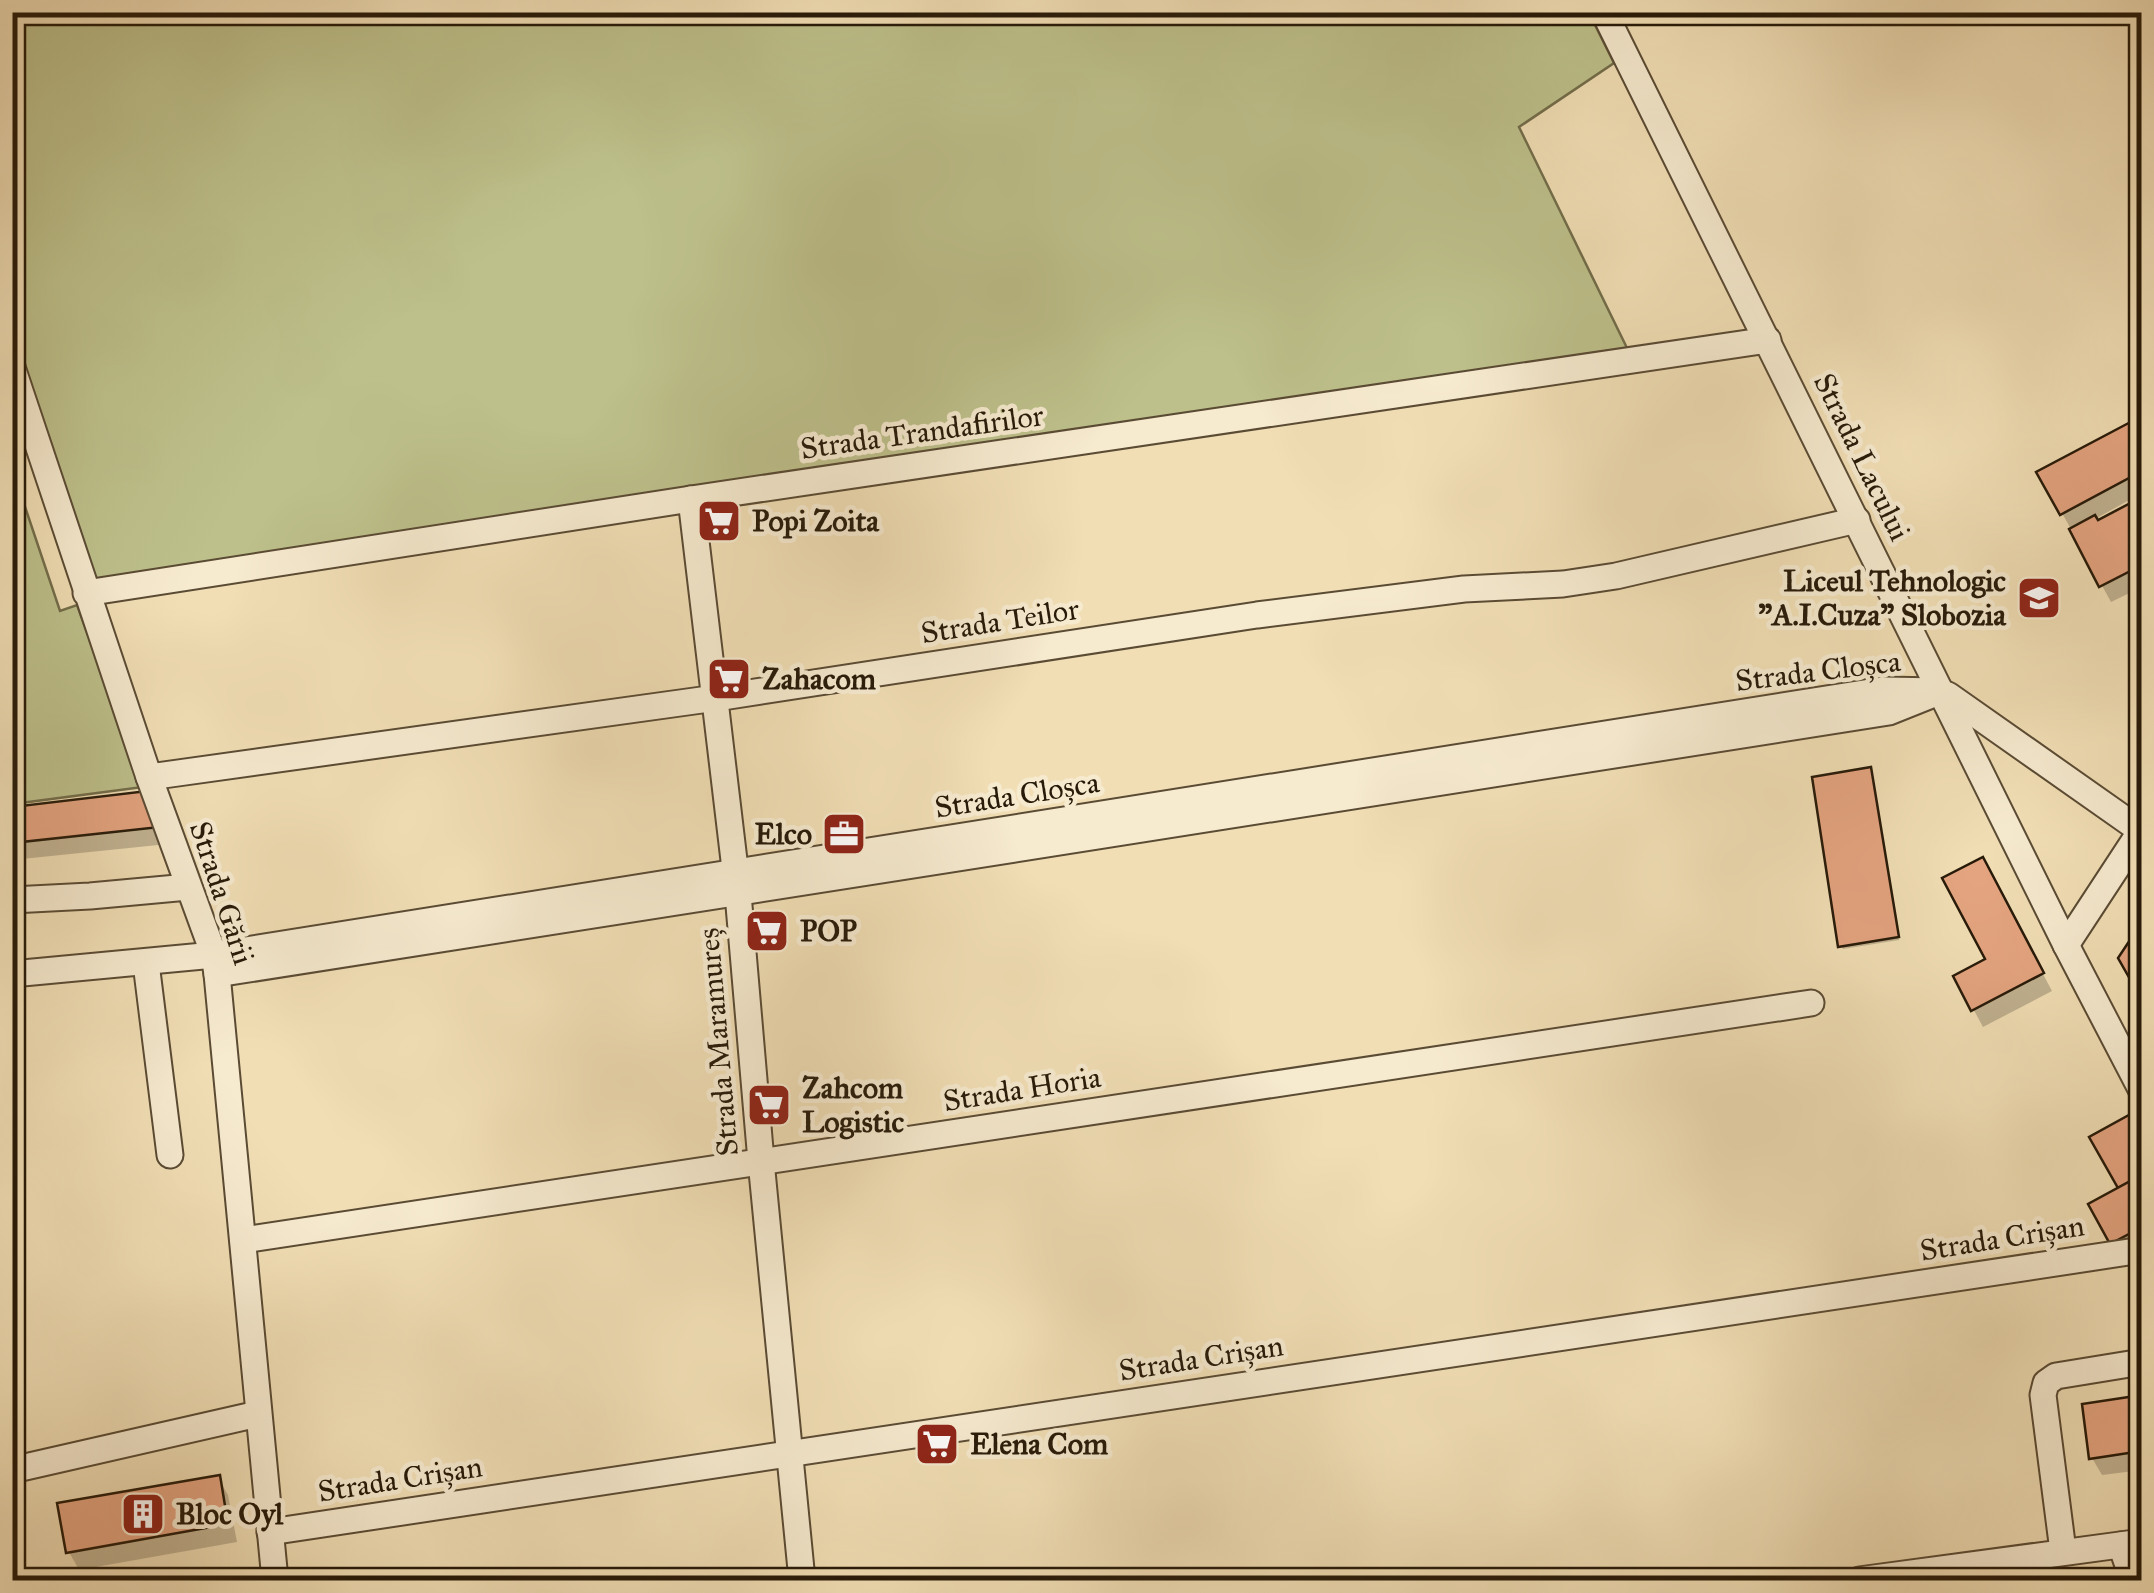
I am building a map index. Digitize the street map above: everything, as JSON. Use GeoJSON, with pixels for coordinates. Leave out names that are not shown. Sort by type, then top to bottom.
{"type":"FeatureCollection","features":[{"type":"Feature","properties":{"kind":"street","name":"Strada Lacului"},"geometry":{"type":"LineString","coordinates":[[1604,12],[2142,1091]]}},
{"type":"Feature","properties":{"kind":"street","name":"Strada Trandafirilor"},"geometry":{"type":"LineString","coordinates":[[86,593],[1768,340]]}},
{"type":"Feature","properties":{"kind":"street","name":"Strada Gării"},"geometry":{"type":"LineString","coordinates":[[12,367],[216,965],[275,1580]]}},
{"type":"Feature","properties":{"kind":"street","name":"Strada Maramureș"},"geometry":{"type":"LineString","coordinates":[[691,499],[736,883],[802,1580]]}},
{"type":"Feature","properties":{"kind":"street","name":"Strada Teilor"},"geometry":{"type":"LineString","coordinates":[[149,777],[716,698],[1257,615],[1464,589],[1563,584],[1616,576],[1857,520]]}},
{"type":"Feature","properties":{"kind":"street","name":"Strada Cloșca"},"geometry":{"type":"LineString","coordinates":[[12,974],[146,963],[216,965],[736,883],[1883,690],[1941,690]]}},
{"type":"Feature","properties":{"kind":"street"},"geometry":{"type":"LineString","coordinates":[[1941,690],[2141,829],[2066,945]]}},
{"type":"Feature","properties":{"kind":"street"},"geometry":{"type":"LineString","coordinates":[[12,900],[188,887]]}},
{"type":"Feature","properties":{"kind":"street"},"geometry":{"type":"LineString","coordinates":[[146,963],[170,1155]]}},
{"type":"Feature","properties":{"kind":"street","name":"Strada Horia"},"geometry":{"type":"LineString","coordinates":[[243,1240],[1811,1003]]}},
{"type":"Feature","properties":{"kind":"street","name":"Strada Crișan"},"geometry":{"type":"LineString","coordinates":[[270,1532],[2142,1250]]}},
{"type":"Feature","properties":{"kind":"street"},"geometry":{"type":"LineString","coordinates":[[2062,1551],[2043,1395],[2046,1382],[2056,1376],[2142,1362]]}},
{"type":"Feature","properties":{"kind":"street"},"geometry":{"type":"LineString","coordinates":[[12,1470],[258,1414]]}},
{"type":"Feature","properties":{"kind":"street"},"geometry":{"type":"LineString","coordinates":[[1860,1580],[2132,1543],[2133,1580]]}},
{"type":"Feature","properties":{"kind":"green space"},"geometry":{"type":"Polygon","coordinates":[[[12,13],[1589,13],[1614,63],[1519,127],[1627,348],[860,465],[94,591],[13,342],[12,13]]]}},
{"type":"Feature","properties":{"kind":"green space"},"geometry":{"type":"Polygon","coordinates":[[[12,468],[60,611],[77,605],[143,787],[13,804],[12,468]]]}},
{"type":"Feature","properties":{"kind":"building"},"geometry":{"type":"Polygon","coordinates":[[[2142,416],[2142,471],[2060,515],[2036,472],[2142,416]]]}},
{"type":"Feature","properties":{"kind":"building"},"geometry":{"type":"Polygon","coordinates":[[[2142,497],[2142,565],[2099,587],[2069,529],[2095,515],[2098,520],[2142,497]]]}},
{"type":"Feature","properties":{"kind":"building"},"geometry":{"type":"Polygon","coordinates":[[[1871,767],[1899,937],[1838,947],[1812,777],[1871,767]]]}},
{"type":"Feature","properties":{"kind":"building"},"geometry":{"type":"Polygon","coordinates":[[[147,791],[160,827],[12,843],[12,807],[147,791]]]}},
{"type":"Feature","properties":{"kind":"building"},"geometry":{"type":"Polygon","coordinates":[[[1983,857],[2044,973],[1971,1011],[1953,976],[1985,959],[1942,878],[1983,857]]]}},
{"type":"Feature","properties":{"kind":"building"},"geometry":{"type":"Polygon","coordinates":[[[2142,922],[2142,1000],[2118,958],[2142,922]]]}},
{"type":"Feature","properties":{"kind":"building"},"geometry":{"type":"Polygon","coordinates":[[[2129,1115],[2142,1139],[2142,1175],[2118,1188],[2089,1137],[2129,1115]]]}},
{"type":"Feature","properties":{"kind":"building"},"geometry":{"type":"Polygon","coordinates":[[[2136,1178],[2142,1187],[2142,1227],[2110,1244],[2088,1204],[2136,1178]]]}},
{"type":"Feature","properties":{"kind":"building"},"geometry":{"type":"Polygon","coordinates":[[[2142,1395],[2142,1451],[2089,1459],[2082,1404],[2142,1395]]]}},
{"type":"Feature","properties":{"kind":"building","name":"Bloc Oyl"},"geometry":{"type":"Polygon","coordinates":[[[220,1475],[228,1524],[66,1553],[57,1503],[220,1475]]]}},
{"type":"Feature","properties":{"kind":"place","name":"Popi Zoita"},"geometry":{"type":"Point","coordinates":[719,521]}},
{"type":"Feature","properties":{"kind":"place","name":"Liceul Tehnologic \"A.I.Cuza\" Slobozia"},"geometry":{"type":"Point","coordinates":[2039,598]}},
{"type":"Feature","properties":{"kind":"place","name":"Zahacom"},"geometry":{"type":"Point","coordinates":[729,679]}},
{"type":"Feature","properties":{"kind":"place","name":"Elco"},"geometry":{"type":"Point","coordinates":[844,834]}},
{"type":"Feature","properties":{"kind":"place","name":"POP"},"geometry":{"type":"Point","coordinates":[767,931]}},
{"type":"Feature","properties":{"kind":"place","name":"Zahcom Logistic"},"geometry":{"type":"Point","coordinates":[769,1105]}},
{"type":"Feature","properties":{"kind":"place","name":"Elena Com"},"geometry":{"type":"Point","coordinates":[937,1444]}},
{"type":"Feature","properties":{"kind":"place","name":"Bloc Oyl"},"geometry":{"type":"Point","coordinates":[143,1514]}}]}
